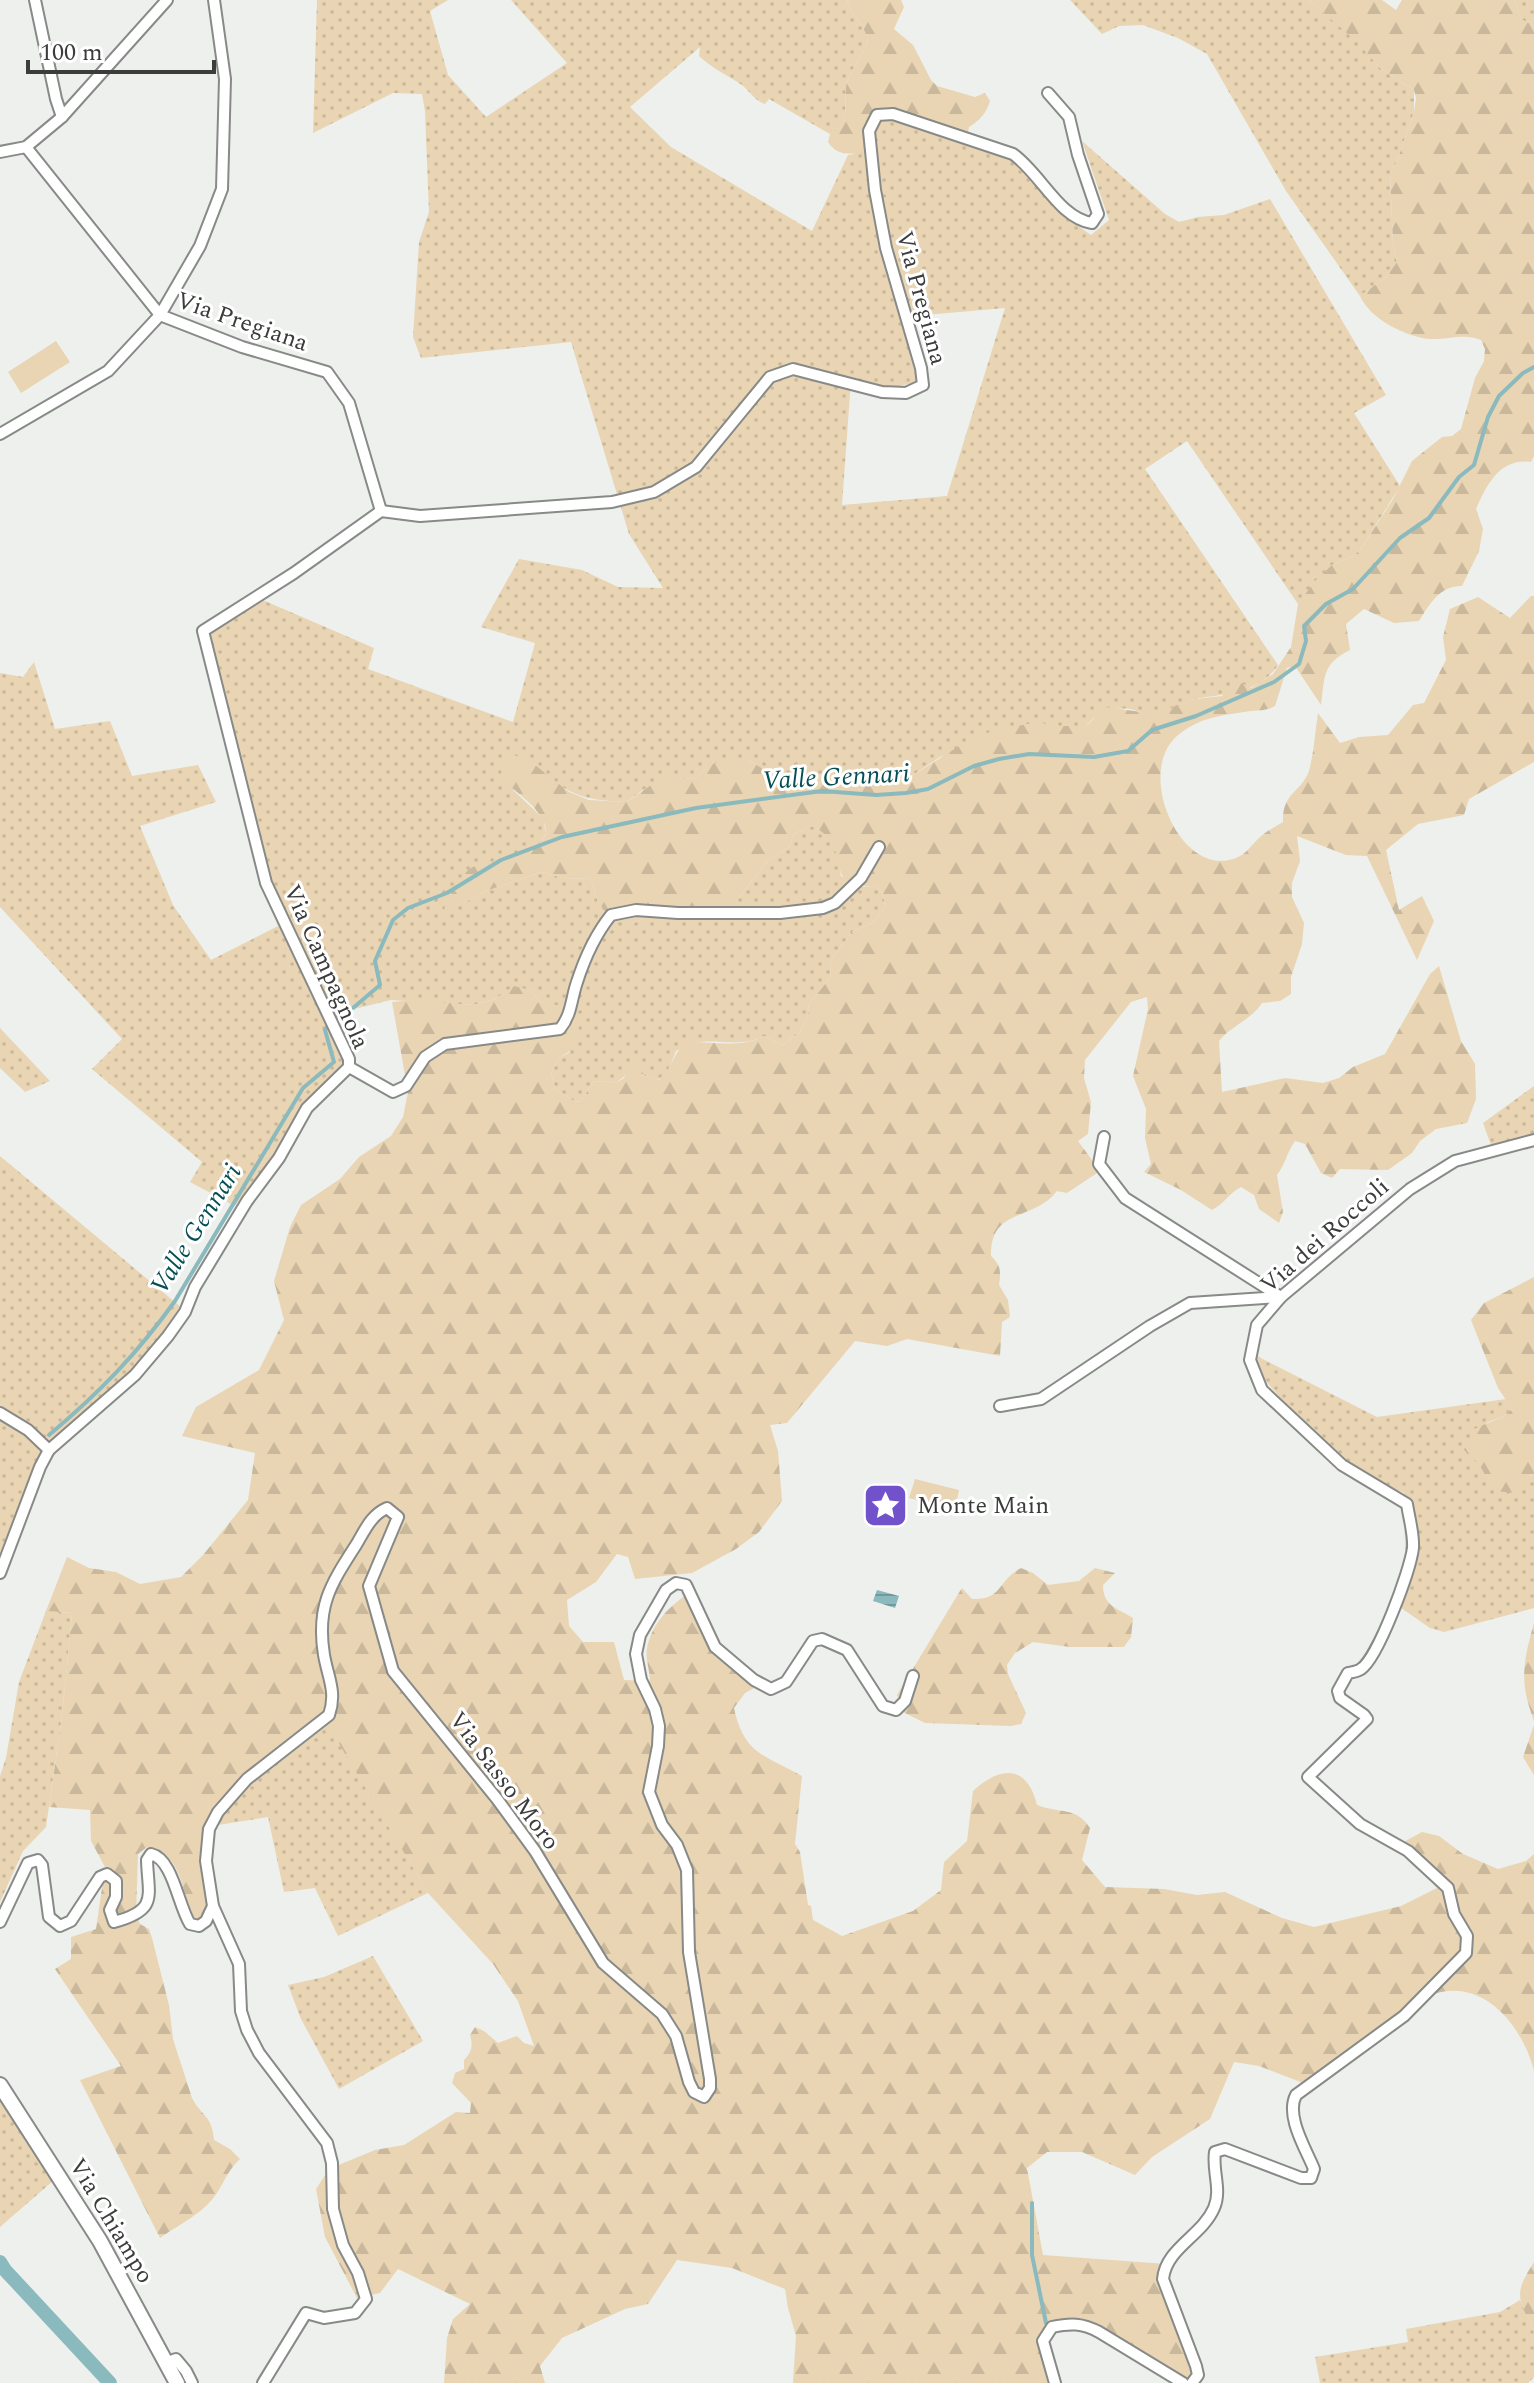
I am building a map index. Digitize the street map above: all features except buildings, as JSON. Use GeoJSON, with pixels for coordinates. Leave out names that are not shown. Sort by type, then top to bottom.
{"type":"FeatureCollection","features":[{"type":"Feature","properties":{"kind":"main road","name":"Via Chiampo"},"geometry":{"type":"LineString","coordinates":[[0,2085],[100,2241],[177,2383]]}},
{"type":"Feature","properties":{"kind":"street"},"geometry":{"type":"LineString","coordinates":[[35,0],[62,117]]}},
{"type":"Feature","properties":{"kind":"street"},"geometry":{"type":"LineString","coordinates":[[0,152],[26,147],[62,117],[167,0]]}},
{"type":"Feature","properties":{"kind":"street"},"geometry":{"type":"LineString","coordinates":[[0,434],[108,371],[160,315],[200,246],[222,189],[225,79],[214,0]]}},
{"type":"Feature","properties":{"kind":"street","name":"Via Pregiana"},"geometry":{"type":"LineString","coordinates":[[26,147],[160,315],[242,347],[327,372],[349,403],[381,511],[420,516],[612,502],[654,492],[696,467],[770,377],[793,369],[882,392],[906,393],[923,385],[921,368],[886,248],[875,190],[869,131],[877,115],[893,114],[1013,154],[1029,165],[1059,204],[1077,221],[1092,223],[1098,214],[1069,117],[1048,93]]}},
{"type":"Feature","properties":{"kind":"street","name":"Via Campagnola"},"geometry":{"type":"LineString","coordinates":[[0,1573],[49,1450],[135,1375],[168,1336],[185,1312],[195,1287],[247,1201],[279,1158],[307,1108],[349,1067],[349,1059],[331,1016],[266,883],[203,631],[294,573],[381,511]]}},
{"type":"Feature","properties":{"kind":"street"},"geometry":{"type":"LineString","coordinates":[[349,1067],[393,1092],[406,1086],[425,1057],[445,1044],[560,1029],[569,1017],[575,986],[587,955],[611,915],[636,910],[780,913],[823,908],[835,903],[861,878],[879,847]]}},
{"type":"Feature","properties":{"kind":"street"},"geometry":{"type":"LineString","coordinates":[[1104,1137],[1099,1164],[1125,1198],[1281,1297]]}},
{"type":"Feature","properties":{"kind":"street","name":"Via dei Roccoli"},"geometry":{"type":"LineString","coordinates":[[1192,2383],[1198,2375],[1196,2366],[1163,2279],[1164,2265],[1213,2211],[1218,2196],[1215,2152],[1225,2149],[1301,2178],[1311,2178],[1314,2169],[1293,2115],[1292,2103],[1296,2095],[1404,2016],[1466,1953],[1467,1936],[1454,1914],[1448,1888],[1408,1851],[1360,1824],[1308,1777],[1367,1719],[1340,1698],[1338,1691],[1348,1673],[1362,1669],[1377,1645],[1400,1593],[1411,1561],[1413,1543],[1407,1504],[1342,1465],[1262,1390],[1250,1360],[1257,1325],[1281,1297],[1410,1189],[1455,1161],[1534,1140]]}},
{"type":"Feature","properties":{"kind":"street"},"geometry":{"type":"LineString","coordinates":[[1000,1406],[1041,1399],[1190,1303],[1281,1297]]}},
{"type":"Feature","properties":{"kind":"street"},"geometry":{"type":"LineString","coordinates":[[0,1413],[28,1430],[49,1450]]}},
{"type":"Feature","properties":{"kind":"street","name":"Via Sasso Moro"},"geometry":{"type":"LineString","coordinates":[[213,1906],[206,1861],[209,1829],[218,1812],[247,1779],[329,1715],[334,1699],[324,1653],[322,1608],[336,1575],[375,1513],[387,1508],[398,1517],[369,1586],[393,1671],[535,1851],[603,1963],[662,2014],[676,2036],[694,2092],[704,2097],[710,2088],[710,2079],[689,1952],[687,1870],[677,1845],[662,1825],[649,1792],[659,1726],[655,1709],[641,1680],[636,1654],[640,1635],[666,1590],[676,1583],[686,1585],[715,1647],[754,1680],[771,1689],[786,1682],[813,1641],[822,1639],[847,1650],[883,1706],[896,1710],[905,1701],[913,1676]]}},
{"type":"Feature","properties":{"kind":"street"},"geometry":{"type":"LineString","coordinates":[[0,1922],[28,1863],[38,1860],[42,1865],[49,1917],[60,1926],[71,1921],[100,1877],[107,1874],[116,1881],[116,1897],[110,1910],[114,1922],[128,1919],[144,1908],[151,1891],[147,1860],[151,1854],[158,1855],[167,1865],[183,1913],[190,1924],[199,1926],[206,1921],[213,1906]]}},
{"type":"Feature","properties":{"kind":"street"},"geometry":{"type":"LineString","coordinates":[[213,1906],[239,1964],[241,2011],[247,2030],[259,2053],[327,2143],[332,2163],[333,2209],[343,2245],[358,2273],[366,2299],[355,2313],[324,2318],[306,2313],[263,2383]]}},
{"type":"Feature","properties":{"kind":"street"},"geometry":{"type":"LineString","coordinates":[[1055,2383],[1043,2341],[1052,2327],[1071,2323],[1099,2332],[1183,2383]]}},
{"type":"Feature","properties":{"kind":"street"},"geometry":{"type":"LineString","coordinates":[[166,2363],[176,2359],[180,2362],[192,2383]]}},
{"type":"Feature","properties":{"kind":"green space"},"geometry":{"type":"Polygon","coordinates":[[[317,0],[448,0],[430,11],[448,75],[486,117],[567,63],[511,0],[847,0],[868,43],[846,85],[843,123],[830,134],[769,99],[765,104],[758,100],[699,56],[700,47],[630,107],[671,147],[812,231],[848,155],[854,154],[867,130],[886,117],[1010,158],[1069,218],[1091,235],[1109,220],[1082,141],[1165,214],[1179,222],[1224,215],[1270,199],[1386,395],[1354,413],[1400,486],[1361,549],[1332,565],[1298,604],[1187,441],[1145,469],[1278,665],[1260,682],[1238,692],[1189,700],[1164,711],[1112,710],[1100,714],[1086,726],[1058,726],[940,757],[907,779],[872,775],[836,777],[826,785],[814,786],[772,774],[748,760],[707,767],[695,779],[658,782],[627,802],[574,793],[530,761],[513,790],[543,818],[546,833],[541,843],[502,860],[443,913],[489,890],[542,872],[563,878],[591,879],[598,902],[633,923],[648,917],[735,903],[767,861],[789,847],[794,834],[811,826],[820,830],[834,845],[841,876],[858,887],[875,886],[883,894],[885,907],[874,922],[852,932],[831,960],[830,978],[809,1004],[800,1032],[783,1045],[764,1036],[741,1042],[694,1043],[676,1051],[667,1074],[657,1080],[645,1076],[637,1066],[616,1083],[593,1082],[581,1102],[555,1089],[551,1073],[559,1058],[570,1052],[562,1007],[540,1002],[530,990],[514,987],[495,999],[473,1005],[391,1000],[329,1015],[344,1050],[343,1066],[303,1105],[268,1165],[235,1206],[190,1182],[202,1162],[92,1069],[122,1039],[0,907],[0,673],[23,677],[34,662],[55,729],[110,721],[132,776],[198,765],[216,802],[140,826],[173,905],[211,960],[278,926],[259,868],[209,635],[258,598],[374,648],[368,669],[513,722],[535,643],[481,627],[519,559],[582,570],[618,587],[663,588],[629,534],[571,342],[421,358],[413,337],[419,242],[429,212],[422,94],[393,93],[313,133],[317,0]],[[1005,308],[902,317],[917,382],[891,388],[851,380],[842,505],[947,496],[1005,308]]]}},
{"type":"Feature","properties":{"kind":"green space"},"geometry":{"type":"Polygon","coordinates":[[[847,0],[901,0],[904,7],[894,29],[913,45],[931,80],[937,86],[975,97],[985,93],[990,101],[982,116],[969,127],[966,142],[886,117],[867,131],[862,154],[843,153],[828,142],[830,134],[843,123],[846,85],[868,43],[847,0]]]}},
{"type":"Feature","properties":{"kind":"green space"},"geometry":{"type":"Polygon","coordinates":[[[1070,0],[1309,0],[1358,42],[1380,68],[1414,90],[1414,112],[1390,174],[1393,244],[1397,262],[1386,277],[1360,296],[1286,191],[1207,54],[1178,38],[1143,25],[1119,26],[1102,34],[1070,0]]]}},
{"type":"Feature","properties":{"kind":"green space"},"geometry":{"type":"Polygon","coordinates":[[[1309,0],[1382,0],[1396,10],[1402,0],[1514,0],[1521,19],[1529,23],[1534,17],[1534,456],[1531,462],[1511,464],[1503,469],[1485,491],[1476,509],[1483,529],[1479,551],[1462,586],[1441,593],[1419,621],[1394,623],[1364,609],[1346,624],[1350,650],[1334,660],[1326,672],[1321,705],[1295,666],[1287,668],[1275,706],[1212,718],[1185,730],[1165,752],[1161,772],[1162,794],[1168,816],[1179,835],[1194,850],[1210,859],[1238,857],[1283,822],[1289,798],[1309,771],[1318,713],[1340,743],[1359,737],[1388,735],[1413,705],[1424,703],[1446,660],[1443,637],[1450,609],[1478,597],[1510,618],[1534,596],[1534,762],[1469,799],[1464,815],[1418,824],[1386,850],[1399,910],[1422,896],[1434,921],[1417,960],[1367,856],[1346,855],[1297,836],[1300,861],[1292,883],[1292,897],[1304,923],[1302,944],[1291,977],[1291,994],[1280,1001],[1262,1003],[1219,1041],[1222,1092],[1285,1078],[1323,1083],[1339,1078],[1353,1067],[1385,1054],[1430,974],[1439,966],[1461,1041],[1475,1064],[1476,1099],[1467,1123],[1436,1129],[1420,1141],[1412,1153],[1388,1170],[1340,1169],[1332,1178],[1321,1173],[1305,1144],[1295,1141],[1277,1175],[1283,1212],[1279,1223],[1259,1209],[1254,1195],[1241,1187],[1212,1210],[1144,1172],[1151,1164],[1145,1138],[1146,1109],[1133,1076],[1148,1009],[1147,997],[1131,1002],[1085,1060],[1084,1078],[1091,1102],[1088,1134],[1078,1141],[1100,1171],[1067,1193],[1057,1191],[1047,1201],[1005,1222],[993,1240],[991,1256],[1000,1269],[999,1285],[1008,1300],[1010,1317],[1002,1322],[1000,1356],[907,1339],[887,1346],[855,1341],[787,1423],[770,1425],[778,1451],[782,1501],[759,1532],[736,1549],[692,1573],[635,1579],[628,1557],[617,1554],[596,1582],[567,1600],[569,1626],[583,1642],[614,1642],[624,1680],[650,1681],[647,1653],[652,1632],[668,1610],[688,1594],[726,1656],[756,1687],[745,1693],[734,1708],[744,1735],[766,1757],[802,1776],[795,1844],[800,1852],[808,1905],[811,1906],[813,1920],[842,1936],[913,1911],[941,1890],[944,1862],[967,1841],[973,1791],[1002,1774],[1011,1773],[1027,1782],[1037,1805],[1073,1813],[1085,1821],[1090,1828],[1082,1860],[1105,1887],[1164,1889],[1197,1895],[1225,1892],[1282,1918],[1314,1927],[1401,1906],[1437,1888],[1400,1844],[1422,1832],[1439,1836],[1463,1854],[1498,1869],[1526,1861],[1534,1854],[1534,2071],[1520,2036],[1496,2008],[1482,1998],[1465,1992],[1447,1991],[1421,2000],[1374,2046],[1311,2086],[1259,2066],[1234,2062],[1210,2119],[1152,2157],[1135,2175],[1082,2152],[1047,2152],[1027,2168],[1043,2255],[1167,2264],[1162,2272],[1170,2305],[1199,2383],[1096,2331],[1055,2325],[1044,2333],[1054,2383],[793,2383],[796,2336],[785,2289],[732,2268],[677,2260],[648,2304],[625,2309],[562,2338],[540,2366],[545,2383],[444,2383],[447,2338],[453,2319],[470,2304],[398,2269],[380,2293],[357,2298],[325,2237],[316,2189],[329,2169],[375,2150],[404,2145],[456,2112],[470,2113],[471,2103],[452,2083],[455,2073],[464,2069],[464,2060],[471,2049],[470,2035],[475,2027],[498,2043],[517,2036],[524,2043],[534,2046],[518,2001],[493,1964],[428,1893],[325,1720],[209,1809],[218,1825],[211,1847],[213,1889],[209,1907],[197,1922],[192,1919],[179,1874],[168,1858],[147,1847],[138,1854],[136,1915],[140,1924],[149,1929],[152,1938],[169,2005],[173,2039],[192,2098],[209,2121],[214,2140],[240,2159],[207,2205],[160,2238],[80,2080],[121,2066],[55,1969],[71,1959],[71,1937],[96,1929],[105,1867],[91,1841],[90,1810],[49,1807],[72,1613],[46,1611],[67,1557],[89,1568],[116,1572],[140,1584],[181,1577],[248,1500],[255,1453],[182,1436],[196,1407],[259,1370],[284,1320],[274,1281],[290,1227],[301,1205],[340,1179],[359,1157],[391,1136],[403,1117],[408,1092],[392,1002],[412,1000],[473,1005],[495,999],[514,986],[530,990],[540,1002],[562,1006],[578,1023],[580,1036],[576,1047],[559,1058],[551,1073],[555,1089],[581,1102],[593,1082],[616,1083],[624,1078],[630,1067],[637,1065],[645,1076],[658,1080],[686,1042],[736,1043],[764,1036],[783,1045],[800,1032],[809,1004],[830,978],[831,960],[852,932],[874,922],[885,907],[883,894],[875,886],[847,881],[841,873],[832,844],[825,834],[811,826],[794,834],[789,847],[767,861],[735,903],[722,910],[681,911],[633,923],[611,919],[598,902],[591,879],[563,878],[542,872],[489,890],[442,914],[454,888],[467,871],[526,850],[545,836],[546,827],[534,808],[499,778],[506,760],[514,755],[530,761],[569,792],[589,800],[627,802],[655,782],[666,778],[695,779],[707,767],[728,757],[748,760],[772,774],[814,786],[826,785],[836,777],[907,779],[967,741],[992,731],[1037,722],[1086,726],[1106,707],[1148,713],[1165,711],[1187,700],[1222,696],[1229,686],[1242,683],[1251,688],[1273,674],[1291,647],[1298,604],[1315,581],[1332,565],[1361,549],[1393,499],[1412,461],[1442,437],[1452,436],[1461,429],[1475,378],[1484,361],[1485,349],[1481,340],[1474,338],[1430,339],[1400,331],[1372,312],[1360,296],[1386,277],[1397,262],[1393,244],[1390,174],[1414,112],[1416,98],[1414,90],[1380,68],[1357,42],[1309,0]]]}},
{"type":"Feature","properties":{"kind":"green space"},"geometry":{"type":"Polygon","coordinates":[[[1514,0],[1534,0],[1534,17],[1529,24],[1521,19],[1514,0]]]}},
{"type":"Feature","properties":{"kind":"green space"},"geometry":{"type":"Polygon","coordinates":[[[56,341],[70,362],[21,393],[8,372],[56,341]]]}},
{"type":"Feature","properties":{"kind":"green space"},"geometry":{"type":"Polygon","coordinates":[[[0,1028],[50,1081],[25,1092],[0,1068],[0,1028]]]}},
{"type":"Feature","properties":{"kind":"green space"},"geometry":{"type":"Polygon","coordinates":[[[1534,1086],[1534,1146],[1495,1156],[1483,1123],[1534,1086]]]}},
{"type":"Feature","properties":{"kind":"green space"},"geometry":{"type":"Polygon","coordinates":[[[0,1156],[182,1308],[145,1357],[36,1465],[0,1553],[0,1156]]]}},
{"type":"Feature","properties":{"kind":"green space"},"geometry":{"type":"Polygon","coordinates":[[[1534,1277],[1534,1474],[1517,1493],[1494,1491],[1479,1464],[1464,1450],[1474,1429],[1504,1416],[1512,1409],[1498,1388],[1471,1320],[1484,1303],[1534,1277]]]}},
{"type":"Feature","properties":{"kind":"green space"},"geometry":{"type":"Polygon","coordinates":[[[1253,1354],[1377,1417],[1506,1399],[1512,1409],[1486,1423],[1530,1476],[1534,1474],[1534,1608],[1444,1632],[1430,1628],[1394,1603],[1406,1587],[1404,1493],[1338,1463],[1263,1378],[1253,1354]]]}},
{"type":"Feature","properties":{"kind":"green space"},"geometry":{"type":"Polygon","coordinates":[[[915,1479],[959,1490],[955,1509],[909,1498],[915,1479]]]}},
{"type":"Feature","properties":{"kind":"green space"},"geometry":{"type":"Polygon","coordinates":[[[1021,1568],[1048,1585],[1079,1581],[1095,1568],[1115,1573],[1103,1585],[1105,1598],[1112,1606],[1133,1618],[1131,1637],[1124,1647],[1070,1647],[1033,1642],[1015,1653],[1007,1665],[1026,1713],[1021,1724],[925,1723],[903,1712],[897,1695],[962,1588],[972,1599],[989,1596],[1021,1568]]]}},
{"type":"Feature","properties":{"kind":"green space"},"geometry":{"type":"Polygon","coordinates":[[[46,1611],[72,1613],[62,1716],[46,1827],[23,1851],[0,1902],[0,1776],[19,1682],[46,1611]]]}},
{"type":"Feature","properties":{"kind":"green space"},"geometry":{"type":"Polygon","coordinates":[[[1534,1623],[1534,1721],[1526,1695],[1524,1672],[1534,1623]]]}},
{"type":"Feature","properties":{"kind":"green space"},"geometry":{"type":"Polygon","coordinates":[[[326,1720],[428,1893],[338,1936],[315,1888],[284,1892],[268,1817],[218,1825],[209,1809],[326,1720]]]}},
{"type":"Feature","properties":{"kind":"green space"},"geometry":{"type":"Polygon","coordinates":[[[1534,1725],[1534,1775],[1523,1757],[1534,1725]]]}},
{"type":"Feature","properties":{"kind":"green space"},"geometry":{"type":"Polygon","coordinates":[[[373,1956],[423,2041],[339,2089],[301,2019],[288,1985],[324,1977],[373,1956]]]}},
{"type":"Feature","properties":{"kind":"green space"},"geometry":{"type":"Polygon","coordinates":[[[0,2080],[61,2174],[0,2227],[0,2080]]]}},
{"type":"Feature","properties":{"kind":"green space"},"geometry":{"type":"Polygon","coordinates":[[[1534,2262],[1534,2332],[1520,2296],[1523,2282],[1534,2262]]]}},
{"type":"Feature","properties":{"kind":"green space"},"geometry":{"type":"Polygon","coordinates":[[[1520,2300],[1534,2332],[1534,2377],[1528,2383],[1320,2383],[1315,2357],[1408,2342],[1406,2329],[1500,2312],[1520,2300]]]}},
{"type":"Feature","properties":{"kind":"water"},"geometry":{"type":"Polygon","coordinates":[[[877,1590],[899,1596],[895,1608],[873,1601],[877,1590]]]}},
{"type":"Feature","properties":{"kind":"waterway","name":"Valle Gennari"},"geometry":{"type":"LineString","coordinates":[[333,1019],[353,1008],[380,985],[375,961],[393,920],[408,908],[447,893],[501,860],[562,837],[696,808],[822,791],[876,795],[906,793],[928,789],[974,766],[1029,754],[1094,757],[1128,751],[1152,730],[1196,716],[1274,682],[1299,664],[1306,641],[1304,626],[1326,604],[1353,589],[1400,538],[1429,518],[1459,477],[1474,465],[1488,417],[1499,396],[1534,367]]}},
{"type":"Feature","properties":{"kind":"waterway","name":"Valle Gennari"},"geometry":{"type":"LineString","coordinates":[[49,1435],[116,1372],[175,1301],[303,1088],[334,1062],[325,1030],[328,1026]]}},
{"type":"Feature","properties":{"kind":"waterway"},"geometry":{"type":"LineString","coordinates":[[1032,2203],[1032,2255],[1046,2323]]}},
{"type":"Feature","properties":{"kind":"waterway"},"geometry":{"type":"LineString","coordinates":[[0,2262],[110,2383]]}},
{"type":"Feature","properties":{"kind":"place","name":"Monte Main"},"geometry":{"type":"Point","coordinates":[886,1506]}}]}
